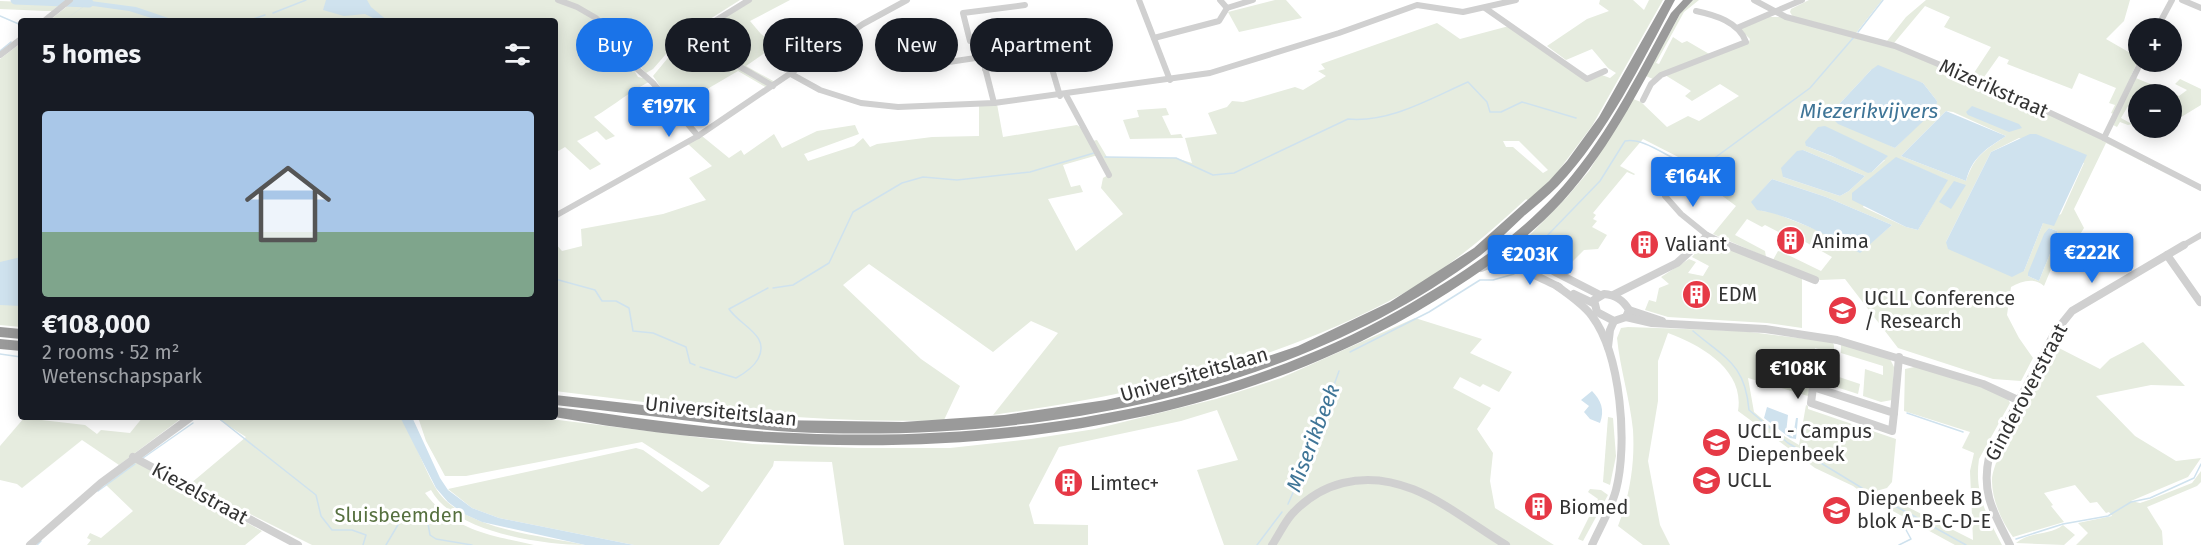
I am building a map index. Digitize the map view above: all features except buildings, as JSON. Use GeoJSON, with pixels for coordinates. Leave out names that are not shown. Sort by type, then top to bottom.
{"type":"FeatureCollection","features":[{"type":"Feature","properties":{"kind":"highway","name":"Universiteitslaan"},"geometry":{"type":"LineString","coordinates":[[558,412],[798,439],[895,441],[1141,399],[1222,377],[1278,358],[1350,328],[1389,308],[1442,275],[1493,239],[1554,182],[1580,152],[1610,107],[1670,0]]}},
{"type":"Feature","properties":{"kind":"highway","name":"Universiteitslaan"},"geometry":{"type":"LineString","coordinates":[[558,400],[801,427],[954,432],[1043,429],[1146,410],[1269,375],[1345,344],[1414,309],[1473,271],[1524,231],[1558,199],[1597,152],[1676,13],[1688,0]]}},
{"type":"Feature","properties":{"kind":"highway"},"geometry":{"type":"LineString","coordinates":[[0,332],[18,334]]}},
{"type":"Feature","properties":{"kind":"highway"},"geometry":{"type":"LineString","coordinates":[[0,344],[18,346]]}},
{"type":"Feature","properties":{"kind":"street"},"geometry":{"type":"LineString","coordinates":[[48,18],[70,0]]}},
{"type":"Feature","properties":{"kind":"street"},"geometry":{"type":"LineString","coordinates":[[558,0],[577,7],[596,18],[623,46],[636,68],[698,136]]}},
{"type":"Feature","properties":{"kind":"street"},"geometry":{"type":"LineString","coordinates":[[749,0],[697,32],[695,38],[773,86]]}},
{"type":"Feature","properties":{"kind":"street"},"geometry":{"type":"LineString","coordinates":[[890,0],[896,5]]}},
{"type":"Feature","properties":{"kind":"street"},"geometry":{"type":"LineString","coordinates":[[558,214],[698,136],[863,24],[907,0]]}},
{"type":"Feature","properties":{"kind":"street"},"geometry":{"type":"LineString","coordinates":[[1139,0],[1170,80]]}},
{"type":"Feature","properties":{"kind":"street"},"geometry":{"type":"LineString","coordinates":[[1220,0],[1227,8]]}},
{"type":"Feature","properties":{"kind":"street"},"geometry":{"type":"LineString","coordinates":[[1154,38],[1219,21],[1227,8],[1253,0]]}},
{"type":"Feature","properties":{"kind":"street"},"geometry":{"type":"LineString","coordinates":[[791,74],[834,96],[861,103],[898,107],[994,103],[1210,73],[1339,33],[1412,6],[1430,5],[1463,12],[1516,0]]}},
{"type":"Feature","properties":{"kind":"street","name":"Mizerikstraat"},"geometry":{"type":"LineString","coordinates":[[1754,0],[1794,19],[1895,46],[2010,94],[2104,138],[2201,188]]}},
{"type":"Feature","properties":{"kind":"street"},"geometry":{"type":"LineString","coordinates":[[1737,28],[1803,0]]}},
{"type":"Feature","properties":{"kind":"street"},"geometry":{"type":"LineString","coordinates":[[2162,18],[2172,0]]}},
{"type":"Feature","properties":{"kind":"street"},"geometry":{"type":"LineString","coordinates":[[2182,0],[2201,9]]}},
{"type":"Feature","properties":{"kind":"street"},"geometry":{"type":"LineString","coordinates":[[970,41],[963,13],[1025,5]]}},
{"type":"Feature","properties":{"kind":"street"},"geometry":{"type":"LineString","coordinates":[[1485,8],[1587,79],[1605,71]]}},
{"type":"Feature","properties":{"kind":"street"},"geometry":{"type":"LineString","coordinates":[[1643,100],[1651,84],[1661,75],[1746,42],[1737,28],[1705,12],[1696,11]]}},
{"type":"Feature","properties":{"kind":"street"},"geometry":{"type":"LineString","coordinates":[[0,55],[18,41]]}},
{"type":"Feature","properties":{"kind":"street"},"geometry":{"type":"LineString","coordinates":[[986,72],[994,103]]}},
{"type":"Feature","properties":{"kind":"street"},"geometry":{"type":"LineString","coordinates":[[1054,72],[1063,95],[1109,175]]}},
{"type":"Feature","properties":{"kind":"street"},"geometry":{"type":"LineString","coordinates":[[2104,138],[2136,72]]}},
{"type":"Feature","properties":{"kind":"street"},"geometry":{"type":"LineString","coordinates":[[1665,196],[1681,214],[1707,235],[1815,280]]}},
{"type":"Feature","properties":{"kind":"street"},"geometry":{"type":"LineString","coordinates":[[1524,231],[1526,248],[1533,258]]}},
{"type":"Feature","properties":{"kind":"street"},"geometry":{"type":"LineString","coordinates":[[1493,239],[1509,244],[1600,295],[1612,295],[1683,259],[1707,235]]}},
{"type":"Feature","properties":{"kind":"street","name":"Ginderoverstraat"},"geometry":{"type":"LineString","coordinates":[[2010,545],[1989,505],[1985,471],[1989,457],[2055,332],[2072,311],[2201,235]]}},
{"type":"Feature","properties":{"kind":"street"},"geometry":{"type":"LineString","coordinates":[[1493,239],[1498,252],[1516,264],[1593,303],[1595,310],[1601,316],[1614,321]]}},
{"type":"Feature","properties":{"kind":"street"},"geometry":{"type":"LineString","coordinates":[[2167,255],[2199,302]]}},
{"type":"Feature","properties":{"kind":"street"},"geometry":{"type":"LineString","coordinates":[[1473,271],[1491,264],[1516,264]]}},
{"type":"Feature","properties":{"kind":"street"},"geometry":{"type":"LineString","coordinates":[[1608,351],[1610,330],[1614,321],[1627,310],[1632,285]]}},
{"type":"Feature","properties":{"kind":"street"},"geometry":{"type":"LineString","coordinates":[[1557,286],[1587,311],[1602,334],[1608,351],[1620,421],[1620,463],[1615,492],[1592,545]]}},
{"type":"Feature","properties":{"kind":"street"},"geometry":{"type":"LineString","coordinates":[[1593,303],[1600,295]]}},
{"type":"Feature","properties":{"kind":"street"},"geometry":{"type":"LineString","coordinates":[[1612,295],[1627,310],[1652,323],[1765,329],[1815,336],[1899,357],[1983,384],[2020,401]]}},
{"type":"Feature","properties":{"kind":"street"},"geometry":{"type":"LineString","coordinates":[[1601,316],[1602,334]]}},
{"type":"Feature","properties":{"kind":"street"},"geometry":{"type":"LineString","coordinates":[[1894,413],[1813,387],[1811,403],[1892,431],[1894,413],[1899,357]]}},
{"type":"Feature","properties":{"kind":"street","name":"Kiezelstraat"},"geometry":{"type":"LineString","coordinates":[[30,545],[68,510],[134,457],[187,420]]}},
{"type":"Feature","properties":{"kind":"street","name":"Kiezelstraat"},"geometry":{"type":"LineString","coordinates":[[134,457],[298,545]]}},
{"type":"Feature","properties":{"kind":"street"},"geometry":{"type":"LineString","coordinates":[[1272,545],[1292,515],[1314,495],[1329,486],[1350,480],[1371,479],[1394,482],[1419,491],[1506,545]]}},
{"type":"Feature","properties":{"kind":"green space"},"geometry":{"type":"Polygon","coordinates":[[[75,0],[740,0],[712,18],[665,18],[665,55],[653,69],[653,18],[576,18],[576,72],[635,72],[638,77],[653,80],[594,117],[615,136],[606,140],[597,131],[577,141],[601,164],[590,170],[565,147],[558,151],[558,18],[53,18],[75,0]]]}},
{"type":"Feature","properties":{"kind":"green space"},"geometry":{"type":"Polygon","coordinates":[[[752,0],[790,0],[751,20],[751,18],[722,18],[752,0]]]}},
{"type":"Feature","properties":{"kind":"green space"},"geometry":{"type":"Polygon","coordinates":[[[1275,0],[1286,0],[1302,18],[1239,32],[1228,12],[1275,0]]]}},
{"type":"Feature","properties":{"kind":"green space"},"geometry":{"type":"Polygon","coordinates":[[[1600,0],[1633,0],[1644,10],[1649,0],[1663,0],[1592,126],[1556,174],[1529,201],[1526,199],[1483,238],[1437,273],[1356,318],[1306,339],[1204,373],[1152,386],[1047,407],[993,415],[1058,333],[1031,321],[993,352],[869,264],[843,285],[921,359],[960,386],[944,420],[846,420],[797,417],[700,409],[558,391],[558,246],[562,251],[582,246],[581,229],[663,214],[706,200],[689,178],[712,166],[688,144],[702,136],[729,158],[741,150],[744,155],[774,134],[782,148],[817,131],[855,125],[859,134],[804,154],[808,161],[854,146],[863,138],[870,147],[877,144],[932,137],[979,136],[979,106],[997,104],[1003,137],[1077,125],[1085,126],[1092,141],[1097,140],[1107,157],[1176,158],[1192,163],[1185,138],[1217,134],[1208,113],[1227,107],[1232,101],[1243,102],[1295,87],[1303,90],[1326,76],[1318,71],[1325,69],[1321,64],[1437,23],[1460,39],[1509,26],[1586,81],[1602,75],[1610,78],[1616,73],[1608,68],[1592,49],[1566,60],[1547,46],[1587,19],[1609,11],[1599,4],[1600,0]],[[1503,141],[1506,147],[1513,147],[1543,173],[1548,170],[1519,141],[1503,141]],[[1098,155],[1063,165],[1071,187],[1080,185],[1083,192],[1048,199],[1076,251],[1123,214],[1101,188],[1103,178],[1110,174],[1098,155]]]}},
{"type":"Feature","properties":{"kind":"green space"},"geometry":{"type":"Polygon","coordinates":[[[1692,0],[1699,0],[1684,12],[1656,63],[1659,64],[1673,37],[1682,43],[1687,41],[1711,55],[1749,42],[1750,39],[1741,30],[1743,27],[1768,17],[1783,17],[1887,45],[2010,96],[2108,142],[2175,178],[2106,143],[2074,209],[2084,228],[2076,241],[2060,246],[2070,252],[2070,257],[2059,250],[2044,286],[2028,281],[2011,287],[2007,315],[2033,358],[2021,381],[1993,379],[1898,348],[1845,279],[1820,280],[1773,260],[1778,251],[1821,271],[1832,257],[1793,235],[1790,238],[1747,219],[1735,235],[1765,251],[1766,257],[1713,234],[1736,206],[1713,189],[1715,186],[1698,178],[1690,163],[1643,139],[1620,166],[1635,174],[1627,172],[1593,213],[1596,215],[1593,219],[1597,221],[1592,227],[1607,235],[1598,249],[1584,250],[1565,269],[1536,252],[1531,247],[1528,237],[1589,171],[1633,99],[1641,102],[1667,127],[1688,116],[1699,121],[1739,96],[1720,84],[1692,101],[1685,96],[1691,91],[1665,75],[1653,79],[1646,76],[1684,7],[1692,0]],[[1871,70],[1829,115],[1895,148],[1918,125],[1937,101],[1923,83],[1871,70]],[[1946,111],[1901,156],[1966,181],[1981,154],[2006,136],[1946,111]],[[2019,138],[1991,152],[1946,242],[2024,271],[2043,223],[2061,214],[2084,163],[2019,138]],[[1806,146],[1872,172],[1885,160],[1806,146]],[[1803,150],[1783,177],[1840,196],[1865,176],[1803,150]],[[1896,158],[1882,170],[1863,207],[1906,227],[1918,230],[1947,180],[1896,158]],[[1772,179],[1752,202],[1762,211],[1772,212],[1830,235],[1860,252],[1892,225],[1826,197],[1772,179]],[[2049,228],[2028,276],[2039,281],[2058,234],[2057,231],[2049,228]]]}},
{"type":"Feature","properties":{"kind":"green space"},"geometry":{"type":"Polygon","coordinates":[[[1809,0],[1882,0],[1856,33],[1793,17],[1791,9],[1809,0]]]}},
{"type":"Feature","properties":{"kind":"green space"},"geometry":{"type":"Polygon","coordinates":[[[1926,0],[2130,0],[2124,21],[2106,39],[2128,52],[2128,72],[2133,72],[2131,76],[2150,84],[2128,84],[2128,106],[2121,118],[2128,122],[2128,125],[2120,122],[2117,127],[2113,125],[2116,115],[2111,113],[2115,105],[2109,103],[2116,88],[2079,73],[2072,89],[2007,64],[2009,60],[1999,56],[1982,80],[1972,76],[1991,47],[1944,27],[1950,17],[1925,6],[1894,43],[1887,41],[1906,17],[1926,0]]]}},
{"type":"Feature","properties":{"kind":"green space"},"geometry":{"type":"Polygon","coordinates":[[[0,1],[59,5],[52,11],[0,9],[0,1]]]}},
{"type":"Feature","properties":{"kind":"green space"},"geometry":{"type":"Polygon","coordinates":[[[751,22],[763,36],[763,54],[751,62],[751,22]]]}},
{"type":"Feature","properties":{"kind":"green space"},"geometry":{"type":"Polygon","coordinates":[[[18,45],[18,327],[0,325],[0,59],[18,45]]]}},
{"type":"Feature","properties":{"kind":"green space"},"geometry":{"type":"Polygon","coordinates":[[[665,61],[665,72],[736,72],[697,95],[694,93],[673,105],[653,76],[665,61]]]}},
{"type":"Feature","properties":{"kind":"green space"},"geometry":{"type":"Polygon","coordinates":[[[751,69],[775,82],[767,88],[740,72],[751,72],[751,69]]]}},
{"type":"Feature","properties":{"kind":"green space"},"geometry":{"type":"Polygon","coordinates":[[[2180,79],[2201,89],[2201,105],[2182,117],[2182,94],[2187,90],[2182,88],[2182,84],[2175,84],[2180,79]]]}},
{"type":"Feature","properties":{"kind":"green space"},"geometry":{"type":"Polygon","coordinates":[[[1166,108],[1169,115],[1162,116],[1171,135],[1181,134],[1183,138],[1130,139],[1123,120],[1139,117],[1137,110],[1166,108]]]}},
{"type":"Feature","properties":{"kind":"green space"},"geometry":{"type":"Polygon","coordinates":[[[1708,238],[1802,276],[1802,328],[1767,323],[1668,317],[1645,310],[1649,300],[1656,302],[1659,288],[1669,284],[1661,277],[1689,259],[1696,262],[1688,273],[1703,276],[1709,266],[1692,257],[1708,238]]]}},
{"type":"Feature","properties":{"kind":"green space"},"geometry":{"type":"Polygon","coordinates":[[[1415,318],[1482,339],[1470,353],[1512,372],[1499,392],[1483,384],[1480,387],[1460,377],[1453,388],[1491,408],[1477,429],[1493,453],[1490,481],[1495,508],[1554,545],[1224,545],[1197,470],[1238,460],[1217,410],[1181,421],[1059,447],[1029,505],[1034,524],[1088,525],[1088,545],[844,545],[832,462],[774,461],[773,466],[719,545],[634,545],[499,518],[472,508],[448,489],[636,448],[643,450],[702,492],[710,486],[642,442],[466,476],[445,476],[426,441],[419,420],[558,420],[753,444],[858,448],[950,448],[1095,429],[1216,399],[1281,378],[1415,318]]]}},
{"type":"Feature","properties":{"kind":"green space"},"geometry":{"type":"Polygon","coordinates":[[[1621,328],[1742,331],[1832,342],[1834,354],[1815,348],[1812,368],[1860,384],[1858,394],[1811,379],[1808,396],[1748,378],[1754,412],[1779,433],[1799,445],[1806,405],[1808,409],[1896,439],[1892,482],[1887,488],[1876,491],[1973,540],[1970,471],[1974,453],[1962,448],[1970,432],[1904,411],[1905,369],[1919,366],[1991,389],[2007,397],[2010,403],[1979,459],[1978,471],[1983,504],[2002,545],[1955,545],[1869,498],[1853,486],[1815,468],[1738,411],[1735,383],[1718,361],[1694,344],[1668,333],[1658,361],[1658,401],[1648,461],[1660,525],[1670,545],[1643,545],[1618,526],[1629,491],[1633,455],[1632,418],[1617,338],[1621,328]]]}},
{"type":"Feature","properties":{"kind":"green space"},"geometry":{"type":"Polygon","coordinates":[[[2143,342],[2185,386],[2151,385],[2096,396],[2135,436],[2176,461],[2201,458],[2188,477],[2131,501],[2140,503],[2192,483],[2201,471],[2201,482],[2197,486],[2147,507],[2162,531],[2163,545],[2076,545],[2088,533],[2078,523],[2112,516],[2109,512],[2106,513],[2097,502],[2090,503],[2075,485],[2044,493],[2064,522],[2013,537],[1996,503],[1992,488],[1994,470],[2008,435],[2057,347],[2100,369],[2110,359],[2143,342]]]}},
{"type":"Feature","properties":{"kind":"green space"},"geometry":{"type":"Polygon","coordinates":[[[1841,344],[1890,359],[1894,367],[1892,400],[1881,402],[1863,396],[1865,369],[1883,375],[1883,366],[1841,353],[1841,344]]]}},
{"type":"Feature","properties":{"kind":"green space"},"geometry":{"type":"Polygon","coordinates":[[[1608,417],[1613,418],[1616,456],[1610,485],[1603,482],[1608,417]]]}},
{"type":"Feature","properties":{"kind":"green space"},"geometry":{"type":"Polygon","coordinates":[[[22,420],[85,425],[97,434],[101,430],[130,433],[141,420],[179,420],[119,465],[82,440],[22,488],[17,484],[0,480],[0,446],[22,420]]]}},
{"type":"Feature","properties":{"kind":"green space","name":"Sluisbeemden"},"geometry":{"type":"Polygon","coordinates":[[[220,420],[402,420],[435,487],[447,501],[463,513],[482,522],[524,534],[585,545],[523,539],[478,526],[442,504],[431,490],[425,493],[436,506],[461,524],[474,530],[534,545],[312,545],[190,484],[246,437],[220,420]]]}},
{"type":"Feature","properties":{"kind":"green space"},"geometry":{"type":"Polygon","coordinates":[[[134,461],[262,531],[245,545],[87,545],[91,540],[87,538],[90,533],[101,538],[133,511],[105,484],[134,461]]]}},
{"type":"Feature","properties":{"kind":"green space"},"geometry":{"type":"Polygon","coordinates":[[[1590,489],[1601,490],[1608,495],[1583,541],[1578,539],[1598,499],[1588,492],[1590,489]]]}},
{"type":"Feature","properties":{"kind":"green space"},"geometry":{"type":"Polygon","coordinates":[[[2063,525],[2075,535],[2064,545],[2016,543],[2021,539],[2052,531],[2063,525]]]}},
{"type":"Feature","properties":{"kind":"water"},"geometry":{"type":"Polygon","coordinates":[[[83,0],[136,7],[168,18],[151,18],[129,11],[86,5],[67,18],[84,6],[72,5],[83,0]]]}},
{"type":"Feature","properties":{"kind":"water"},"geometry":{"type":"Polygon","coordinates":[[[326,0],[367,0],[371,7],[384,18],[373,18],[365,14],[344,16],[323,10],[326,0]]]}},
{"type":"Feature","properties":{"kind":"water","name":"Miezerikvijvers"},"geometry":{"type":"Polygon","coordinates":[[[1878,65],[1923,83],[1937,101],[1936,109],[1895,148],[1838,124],[1829,115],[1878,65]]]}},
{"type":"Feature","properties":{"kind":"water","name":"Miezerikvijvers"},"geometry":{"type":"Polygon","coordinates":[[[1972,106],[2019,124],[2022,128],[2009,132],[1968,115],[1966,112],[1972,106]]]}},
{"type":"Feature","properties":{"kind":"water","name":"Miezerikvijvers"},"geometry":{"type":"Polygon","coordinates":[[[1946,111],[2006,136],[1976,160],[1966,181],[1901,156],[1946,111]]]}},
{"type":"Feature","properties":{"kind":"water","name":"Miezerikvijvers"},"geometry":{"type":"Polygon","coordinates":[[[1825,126],[1888,156],[1872,172],[1868,173],[1806,146],[1805,142],[1818,127],[1825,126]]]}},
{"type":"Feature","properties":{"kind":"water"},"geometry":{"type":"Polygon","coordinates":[[[2030,134],[2036,134],[2087,155],[2054,226],[2043,223],[2024,271],[2012,277],[1948,249],[1946,242],[1991,152],[2030,134]]]}},
{"type":"Feature","properties":{"kind":"water","name":"Miezerikvijvers"},"geometry":{"type":"Polygon","coordinates":[[[1803,150],[1865,176],[1840,196],[1783,177],[1781,168],[1797,151],[1803,150]]]}},
{"type":"Feature","properties":{"kind":"water","name":"Miezerikvijvers"},"geometry":{"type":"Polygon","coordinates":[[[1896,157],[1948,180],[1918,230],[1906,227],[1852,200],[1852,193],[1896,157]]]}},
{"type":"Feature","properties":{"kind":"water"},"geometry":{"type":"Polygon","coordinates":[[[1772,179],[1826,197],[1892,225],[1860,253],[1797,222],[1757,210],[1751,202],[1772,179]]]}},
{"type":"Feature","properties":{"kind":"water"},"geometry":{"type":"Polygon","coordinates":[[[1954,181],[1966,185],[1951,209],[1939,202],[1954,181]]]}},
{"type":"Feature","properties":{"kind":"water"},"geometry":{"type":"Polygon","coordinates":[[[2049,228],[2057,231],[2058,234],[2039,281],[2028,276],[2028,273],[2044,234],[2049,228]]]}},
{"type":"Feature","properties":{"kind":"water"},"geometry":{"type":"Polygon","coordinates":[[[18,258],[18,306],[0,305],[0,262],[18,258]]]}},
{"type":"Feature","properties":{"kind":"water"},"geometry":{"type":"Polygon","coordinates":[[[1592,391],[1601,406],[1600,423],[1590,419],[1584,412],[1589,406],[1581,400],[1592,391]]]}},
{"type":"Feature","properties":{"kind":"water"},"geometry":{"type":"Polygon","coordinates":[[[1767,407],[1788,415],[1786,433],[1793,437],[1796,418],[1798,418],[1796,439],[1790,438],[1764,418],[1767,407]]]}},
{"type":"Feature","properties":{"kind":"water"},"geometry":{"type":"Polygon","coordinates":[[[402,420],[413,420],[440,478],[448,490],[472,508],[499,518],[634,545],[585,545],[482,522],[464,514],[448,502],[436,488],[402,420]]]}},
{"type":"Feature","properties":{"kind":"waterway"},"geometry":{"type":"LineString","coordinates":[[15,0],[89,3]]}},
{"type":"Feature","properties":{"kind":"waterway"},"geometry":{"type":"LineString","coordinates":[[273,13],[306,0]]}},
{"type":"Feature","properties":{"kind":"waterway","name":"Miserikbeek"},"geometry":{"type":"LineString","coordinates":[[1858,32],[1883,0]]}},
{"type":"Feature","properties":{"kind":"waterway"},"geometry":{"type":"LineString","coordinates":[[256,18],[265,15]]}},
{"type":"Feature","properties":{"kind":"waterway"},"geometry":{"type":"LineString","coordinates":[[0,16],[18,24]]}},
{"type":"Feature","properties":{"kind":"waterway","name":"Miserikbeek"},"geometry":{"type":"LineString","coordinates":[[1549,258],[1543,240],[1600,181],[1625,141],[1645,144],[1687,164],[1705,165],[1810,88],[1854,37]]}},
{"type":"Feature","properties":{"kind":"waterway"},"geometry":{"type":"LineString","coordinates":[[0,51],[11,42]]}},
{"type":"Feature","properties":{"kind":"waterway"},"geometry":{"type":"LineString","coordinates":[[1105,157],[1176,158],[1213,175],[1234,173],[1348,119],[1364,119],[1395,113],[1468,82],[1487,102],[1490,112],[1501,112],[1522,102],[1576,118]]}},
{"type":"Feature","properties":{"kind":"waterway"},"geometry":{"type":"LineString","coordinates":[[773,288],[793,285],[829,263],[853,212],[902,183],[923,177],[957,180],[1030,172],[1094,153]]}},
{"type":"Feature","properties":{"kind":"waterway","name":"Miserikbeek"},"geometry":{"type":"LineString","coordinates":[[1350,352],[1429,312],[1480,280],[1493,280],[1514,274]]}},
{"type":"Feature","properties":{"kind":"waterway"},"geometry":{"type":"LineString","coordinates":[[558,280],[595,290],[602,301],[616,301],[629,308],[633,331],[653,333],[686,347],[690,363],[695,365]]}},
{"type":"Feature","properties":{"kind":"waterway"},"geometry":{"type":"LineString","coordinates":[[700,367],[736,378],[754,365],[761,351],[760,343],[752,331],[729,309],[768,288]]}},
{"type":"Feature","properties":{"kind":"waterway"},"geometry":{"type":"LineString","coordinates":[[1693,331],[1724,356],[1738,372],[1747,395],[1749,410],[1788,443],[1862,488]]}},
{"type":"Feature","properties":{"kind":"waterway"},"geometry":{"type":"LineString","coordinates":[[0,354],[18,357]]}},
{"type":"Feature","properties":{"kind":"waterway","name":"Miserikbeek"},"geometry":{"type":"LineString","coordinates":[[1288,504],[1307,461],[1339,371]]}},
{"type":"Feature","properties":{"kind":"waterway"},"geometry":{"type":"LineString","coordinates":[[1907,413],[1963,432]]}},
{"type":"Feature","properties":{"kind":"waterway"},"geometry":{"type":"LineString","coordinates":[[221,420],[316,495],[321,516],[332,530],[352,530],[366,535],[363,545]]}},
{"type":"Feature","properties":{"kind":"waterway"},"geometry":{"type":"LineString","coordinates":[[143,458],[193,423]]}},
{"type":"Feature","properties":{"kind":"waterway"},"geometry":{"type":"LineString","coordinates":[[98,491],[135,464]]}},
{"type":"Feature","properties":{"kind":"waterway"},"geometry":{"type":"LineString","coordinates":[[2016,539],[2063,524],[2108,516],[2131,502],[2150,498],[2194,478],[2201,464]]}},
{"type":"Feature","properties":{"kind":"waterway"},"geometry":{"type":"LineString","coordinates":[[1874,495],[1910,514]]}},
{"type":"Feature","properties":{"kind":"waterway","name":"Miserikbeek"},"geometry":{"type":"LineString","coordinates":[[1257,545],[1282,512]]}},
{"type":"Feature","properties":{"kind":"waterway"},"geometry":{"type":"LineString","coordinates":[[386,545],[402,518],[417,515],[424,518],[431,515]]}},
{"type":"Feature","properties":{"kind":"waterway"},"geometry":{"type":"LineString","coordinates":[[1899,545],[1911,539],[1905,528],[1912,515],[1966,545]]}},
{"type":"Feature","properties":{"kind":"waterway"},"geometry":{"type":"LineString","coordinates":[[427,518],[430,535],[436,539],[472,545]]}},
{"type":"Feature","properties":{"kind":"waterway"},"geometry":{"type":"LineString","coordinates":[[37,545],[41,541]]}},
{"type":"Feature","properties":{"kind":"place","name":"Anima"},"geometry":{"type":"Point","coordinates":[1791,241]}},
{"type":"Feature","properties":{"kind":"place","name":"Valiant"},"geometry":{"type":"Point","coordinates":[1644,244]}},
{"type":"Feature","properties":{"kind":"place","name":"EDM"},"geometry":{"type":"Point","coordinates":[1697,294]}},
{"type":"Feature","properties":{"kind":"place","name":"UCLL Conference / Research"},"geometry":{"type":"Point","coordinates":[1843,310]}},
{"type":"Feature","properties":{"kind":"place","name":"UCLL - Campus Diepenbeek"},"geometry":{"type":"Point","coordinates":[1716,443]}},
{"type":"Feature","properties":{"kind":"place","name":"UCLL"},"geometry":{"type":"Point","coordinates":[1706,480]}},
{"type":"Feature","properties":{"kind":"place","name":"Limtec+"},"geometry":{"type":"Point","coordinates":[1069,483]}},
{"type":"Feature","properties":{"kind":"place","name":"Biomed"},"geometry":{"type":"Point","coordinates":[1538,507]}},
{"type":"Feature","properties":{"kind":"place","name":"Diepenbeek B blok A-B-C-D-E"},"geometry":{"type":"Point","coordinates":[1836,510]}}]}
